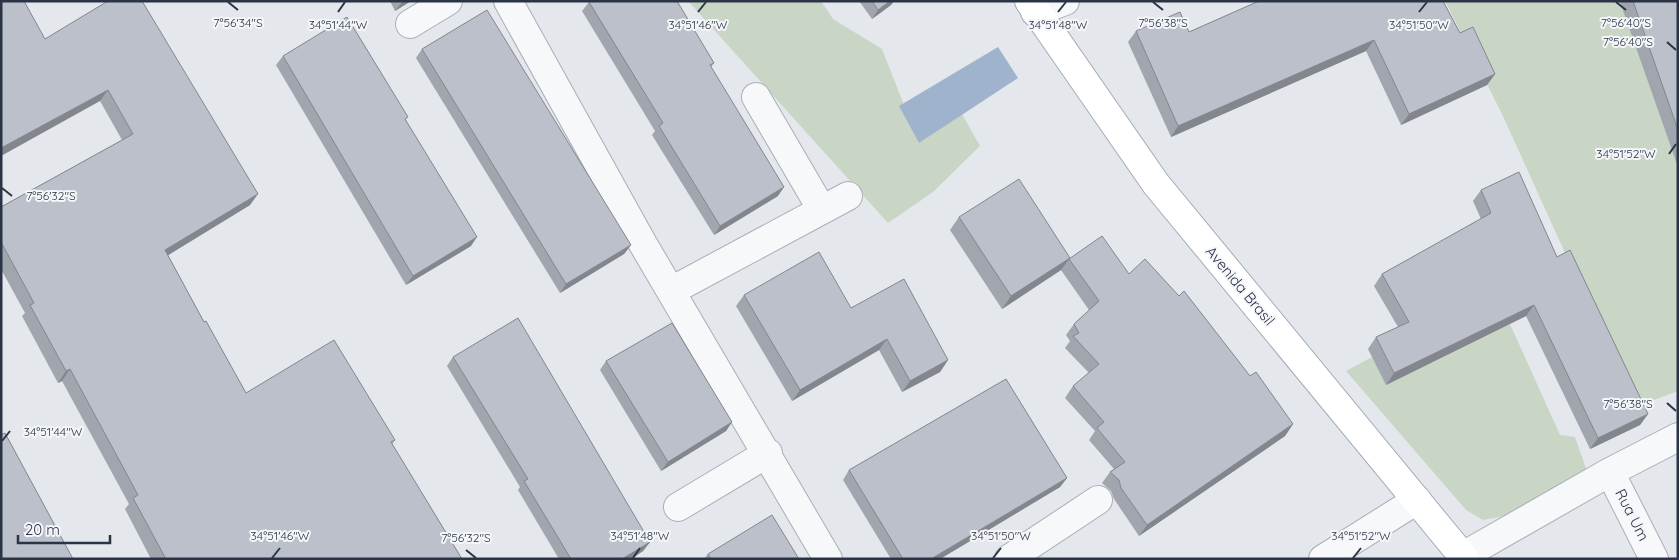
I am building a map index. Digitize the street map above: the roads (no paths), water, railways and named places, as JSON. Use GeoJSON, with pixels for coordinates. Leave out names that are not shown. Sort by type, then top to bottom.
{"type":"FeatureCollection","features":[{"type":"Feature","properties":{"kind":"main road","name":"Avenida Brasil"},"geometry":{"type":"LineString","coordinates":[[1032,7],[1156,184],[1464,557]]}},
{"type":"Feature","properties":{"kind":"street"},"geometry":{"type":"LineString","coordinates":[[410,24],[448,1]]}},
{"type":"Feature","properties":{"kind":"street"},"geometry":{"type":"LineString","coordinates":[[508,1],[671,291],[768,453],[828,559]]}},
{"type":"Feature","properties":{"kind":"street"},"geometry":{"type":"LineString","coordinates":[[1032,7],[1065,1]]}},
{"type":"Feature","properties":{"kind":"street"},"geometry":{"type":"LineString","coordinates":[[756,97],[822,210]]}},
{"type":"Feature","properties":{"kind":"street"},"geometry":{"type":"LineString","coordinates":[[671,291],[848,196]]}},
{"type":"Feature","properties":{"kind":"street"},"geometry":{"type":"LineString","coordinates":[[1464,557],[1610,472],[1678,436]]}},
{"type":"Feature","properties":{"kind":"street"},"geometry":{"type":"LineString","coordinates":[[678,507],[768,453]]}},
{"type":"Feature","properties":{"kind":"street","name":"Rua Um"},"geometry":{"type":"LineString","coordinates":[[1610,472],[1654,559]]}},
{"type":"Feature","properties":{"kind":"street"},"geometry":{"type":"LineString","coordinates":[[1009,559],[1098,500]]}},
{"type":"Feature","properties":{"kind":"street"},"geometry":{"type":"LineString","coordinates":[[1324,559],[1416,500]]}},
{"type":"Feature","properties":{"kind":"water"},"geometry":{"type":"Polygon","coordinates":[[[998,47],[1018,78],[919,143],[899,106],[998,47]]]}}]}
